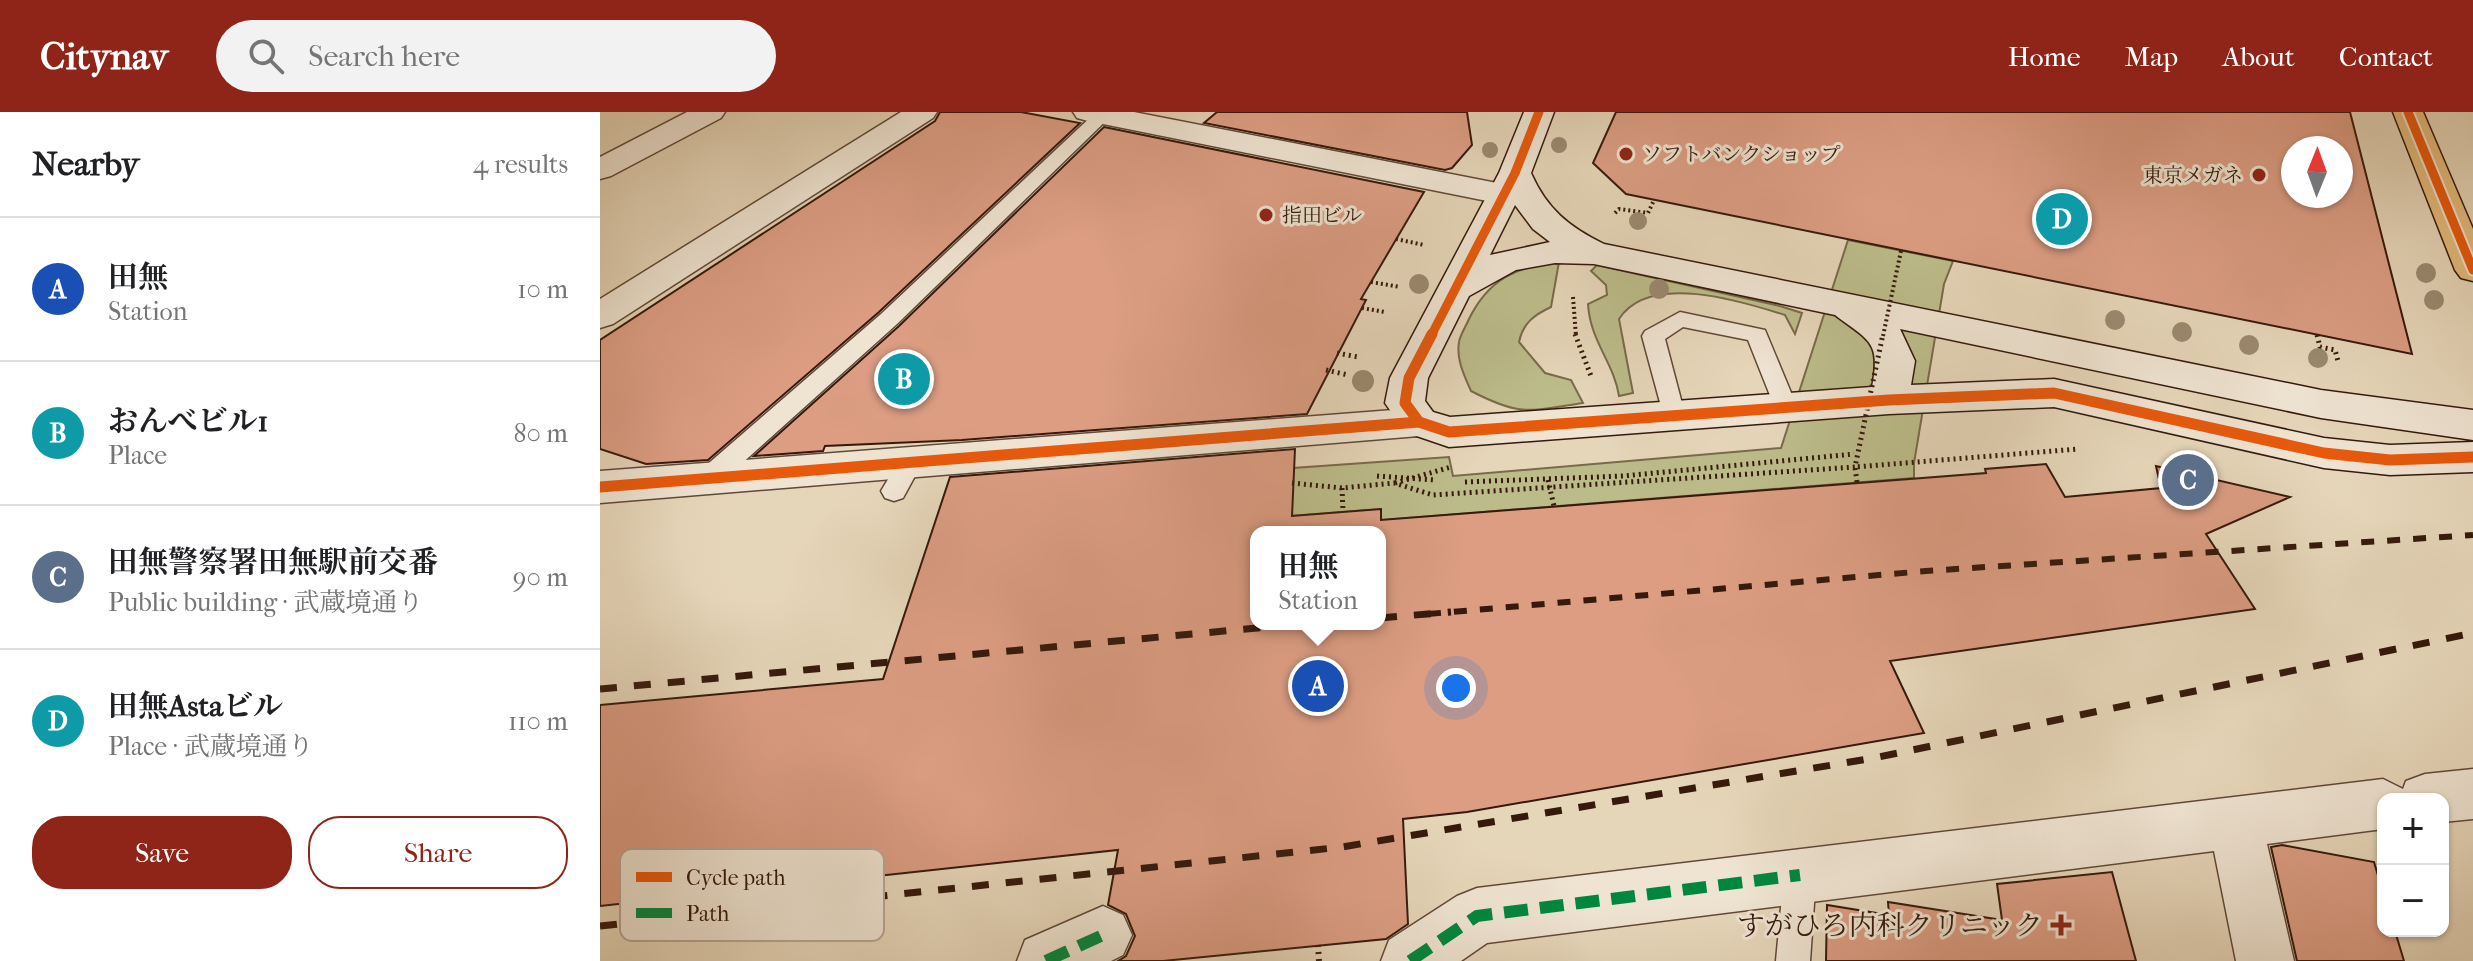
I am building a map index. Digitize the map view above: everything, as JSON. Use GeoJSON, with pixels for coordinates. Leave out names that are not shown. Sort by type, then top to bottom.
{"type":"FeatureCollection","features":[{"type":"Feature","properties":{"kind":"main road"},"geometry":{"type":"LineString","coordinates":[[2408,112],[2473,270]]}},
{"type":"Feature","properties":{"kind":"street"},"geometry":{"type":"LineString","coordinates":[[600,169],[710,112]]}},
{"type":"Feature","properties":{"kind":"street"},"geometry":{"type":"LineString","coordinates":[[600,316],[922,112]]}},
{"type":"Feature","properties":{"kind":"street"},"geometry":{"type":"LineString","coordinates":[[1419,422],[1405,403],[1409,378],[1508,184],[1539,112]]}},
{"type":"Feature","properties":{"kind":"street"},"geometry":{"type":"LineString","coordinates":[[1099,113],[1508,184],[1561,237],[1594,253]]}},
{"type":"Feature","properties":{"kind":"street"},"geometry":{"type":"LineString","coordinates":[[1454,290],[1479,270],[1500,261],[1560,251],[1594,253],[2321,404],[2473,425]]}},
{"type":"Feature","properties":{"kind":"street"},"geometry":{"type":"LineString","coordinates":[[1848,307],[1883,331],[1896,361],[1889,400]]}},
{"type":"Feature","properties":{"kind":"street"},"geometry":{"type":"LineString","coordinates":[[600,487],[711,476],[901,478],[1419,422],[1449,432],[1889,400],[2054,393],[2324,453],[2390,460],[2473,457]]}},
{"type":"Feature","properties":{"kind":"street"},"geometry":{"type":"LineString","coordinates":[[2449,796],[2473,794]]}},
{"type":"Feature","properties":{"kind":"street"},"geometry":{"type":"LineString","coordinates":[[1410,961],[1477,916],[2377,805]]}},
{"type":"Feature","properties":{"kind":"street"},"geometry":{"type":"LineString","coordinates":[[2235,820],[2265,961]]}},
{"type":"Feature","properties":{"kind":"street"},"geometry":{"type":"LineString","coordinates":[[1046,961],[1103,935]]}},
{"type":"Feature","properties":{"kind":"lane"},"geometry":{"type":"LineString","coordinates":[[711,476],[889,319],[1099,113]]}},
{"type":"Feature","properties":{"kind":"lane"},"geometry":{"type":"LineString","coordinates":[[1673,415],[1653,336],[1680,319],[1757,335],[1785,407]]}},
{"type":"Feature","properties":{"kind":"lane"},"geometry":{"type":"LineString","coordinates":[[1793,961],[1800,875]]}},
{"type":"Feature","properties":{"kind":"path"},"geometry":{"type":"LineString","coordinates":[[1609,219],[1619,209],[1648,213],[1654,200]]}},
{"type":"Feature","properties":{"kind":"path"},"geometry":{"type":"LineString","coordinates":[[1396,239],[1425,245]]}},
{"type":"Feature","properties":{"kind":"path"},"geometry":{"type":"LineString","coordinates":[[1857,482],[1855,467],[1901,251]]}},
{"type":"Feature","properties":{"kind":"path"},"geometry":{"type":"LineString","coordinates":[[1371,282],[1400,287]]}},
{"type":"Feature","properties":{"kind":"path"},"geometry":{"type":"LineString","coordinates":[[1575,287],[1571,316],[1578,348],[1597,390]]}},
{"type":"Feature","properties":{"kind":"path"},"geometry":{"type":"LineString","coordinates":[[1362,308],[1385,312]]}},
{"type":"Feature","properties":{"kind":"path"},"geometry":{"type":"LineString","coordinates":[[2317,335],[2320,347],[2335,350],[2339,369]]}},
{"type":"Feature","properties":{"kind":"path"},"geometry":{"type":"LineString","coordinates":[[1337,353],[1358,357]]}},
{"type":"Feature","properties":{"kind":"path"},"geometry":{"type":"LineString","coordinates":[[1326,370],[1348,375]]}},
{"type":"Feature","properties":{"kind":"path"},"geometry":{"type":"LineString","coordinates":[[1394,483],[1433,495],[2078,449]]}},
{"type":"Feature","properties":{"kind":"path"},"geometry":{"type":"LineString","coordinates":[[1478,483],[1548,480],[1872,452]]}},
{"type":"Feature","properties":{"kind":"path"},"geometry":{"type":"LineString","coordinates":[[1292,483],[1342,488],[1394,483],[1451,467]]}},
{"type":"Feature","properties":{"kind":"path"},"geometry":{"type":"LineString","coordinates":[[1548,480],[1554,506]]}},
{"type":"Feature","properties":{"kind":"path"},"geometry":{"type":"LineString","coordinates":[[1342,488],[1343,512]]}},
{"type":"Feature","properties":{"kind":"path"},"geometry":{"type":"LineString","coordinates":[[1318,945],[1319,961]]}},
{"type":"Feature","properties":{"kind":"green space"},"geometry":{"type":"Polygon","coordinates":[[[1848,240],[1953,261],[1944,284],[1914,478],[1381,520],[1381,509],[1290,516],[1293,468],[1449,457],[1453,476],[1781,448],[1848,240]]]}},
{"type":"Feature","properties":{"kind":"green space"},"geometry":{"type":"Polygon","coordinates":[[[1559,262],[1551,307],[1530,320],[1519,342],[1545,373],[1571,380],[1583,403],[1526,410],[1502,405],[1471,391],[1461,367],[1458,348],[1462,333],[1485,294],[1505,277],[1529,267],[1559,262]]]}},
{"type":"Feature","properties":{"kind":"green space"},"geometry":{"type":"Polygon","coordinates":[[[1597,265],[1802,313],[1795,334],[1785,315],[1721,298],[1673,293],[1651,297],[1633,305],[1619,319],[1633,393],[1619,396],[1590,317],[1588,304],[1607,295],[1606,285],[1591,271],[1597,265]]]}},
{"type":"Feature","properties":{"kind":"building"},"geometry":{"type":"Polygon","coordinates":[[[940,112],[1021,112],[1080,123],[879,312],[708,460],[646,464],[600,449],[600,340],[935,121],[940,112]]]}},
{"type":"Feature","properties":{"kind":"building"},"geometry":{"type":"Polygon","coordinates":[[[1217,112],[1467,112],[1472,145],[1452,168],[1445,170],[1204,123],[1217,112]]]}},
{"type":"Feature","properties":{"kind":"building"},"geometry":{"type":"Polygon","coordinates":[[[1616,112],[2350,112],[2412,354],[1626,194],[1593,163],[1616,112]]]}},
{"type":"Feature","properties":{"kind":"building"},"geometry":{"type":"Polygon","coordinates":[[[1104,127],[1424,192],[1361,299],[1366,300],[1307,414],[962,440],[825,446],[823,451],[754,456],[899,326],[1104,127]]]}},
{"type":"Feature","properties":{"kind":"building"},"geometry":{"type":"Polygon","coordinates":[[[1295,449],[1292,516],[1381,509],[1381,520],[1986,473],[1985,469],[2046,464],[2065,497],[2161,488],[2156,466],[2290,497],[2206,534],[2255,609],[1890,661],[1924,733],[1467,812],[1403,819],[1408,924],[1386,939],[1163,961],[1118,961],[1126,956],[1135,936],[1126,914],[1108,905],[1118,850],[884,875],[884,849],[620,849],[620,904],[600,906],[600,705],[883,679],[950,477],[1295,449]]]}},
{"type":"Feature","properties":{"kind":"building"},"geometry":{"type":"Polygon","coordinates":[[[2282,845],[2374,862],[2377,872],[2377,937],[2397,937],[2404,961],[2297,961],[2271,847],[2282,845]]]}},
{"type":"Feature","properties":{"kind":"building"},"geometry":{"type":"Polygon","coordinates":[[[2112,872],[2136,961],[1826,961],[1827,905],[1889,915],[1888,902],[2002,920],[1997,884],[2112,872]]]}},
{"type":"Feature","properties":{"kind":"railway"},"geometry":{"type":"LineString","coordinates":[[1428,614],[1926,571],[2473,535]]}},
{"type":"Feature","properties":{"kind":"railway"},"geometry":{"type":"LineString","coordinates":[[1386,617],[1451,612]]}},
{"type":"Feature","properties":{"kind":"railway"},"geometry":{"type":"LineString","coordinates":[[600,689],[1250,629]]}},
{"type":"Feature","properties":{"kind":"railway"},"geometry":{"type":"LineString","coordinates":[[884,896],[1342,847],[1874,758],[2473,633]]}},
{"type":"Feature","properties":{"kind":"railway"},"geometry":{"type":"LineString","coordinates":[[600,926],[620,924]]}},
{"type":"Feature","properties":{"kind":"marked path"},"geometry":{"type":"LineString","coordinates":[[1410,961],[1477,916],[1800,875]]}},
{"type":"Feature","properties":{"kind":"marked path"},"geometry":{"type":"LineString","coordinates":[[1046,961],[1103,935]]}},
{"type":"Feature","properties":{"kind":"cycle path"},"geometry":{"type":"LineString","coordinates":[[1539,112],[1515,173],[1409,378],[1405,403],[1419,422],[1449,432],[1889,400],[2054,393],[2324,453],[2390,460],[2473,457]]}},
{"type":"Feature","properties":{"kind":"cycle path"},"geometry":{"type":"LineString","coordinates":[[2408,112],[2473,270]]}},
{"type":"Feature","properties":{"kind":"cycle path"},"geometry":{"type":"LineString","coordinates":[[600,487],[1419,422]]}},
{"type":"Feature","properties":{"kind":"place","name":"ソフトバンクショップ"},"geometry":{"type":"Point","coordinates":[1626,154]}},
{"type":"Feature","properties":{"kind":"place","name":"東京メガネ"},"geometry":{"type":"Point","coordinates":[2259,175]}},
{"type":"Feature","properties":{"kind":"place","name":"指田ビル"},"geometry":{"type":"Point","coordinates":[1266,215]}},
{"type":"Feature","properties":{"kind":"place","name":"田無Astaビル"},"geometry":{"type":"Point","coordinates":[2062,219]}},
{"type":"Feature","properties":{"kind":"place","name":"おんべビル1"},"geometry":{"type":"Point","coordinates":[904,379]}},
{"type":"Feature","properties":{"kind":"place","name":"田無警察署田無駅前交番"},"geometry":{"type":"Point","coordinates":[2188,480]}},
{"type":"Feature","properties":{"kind":"place","name":"田無"},"geometry":{"type":"Point","coordinates":[1318,686]}},
{"type":"Feature","properties":{"kind":"place","name":"すがひろ内科クリニック"},"geometry":{"type":"Point","coordinates":[2061,925]}}]}
